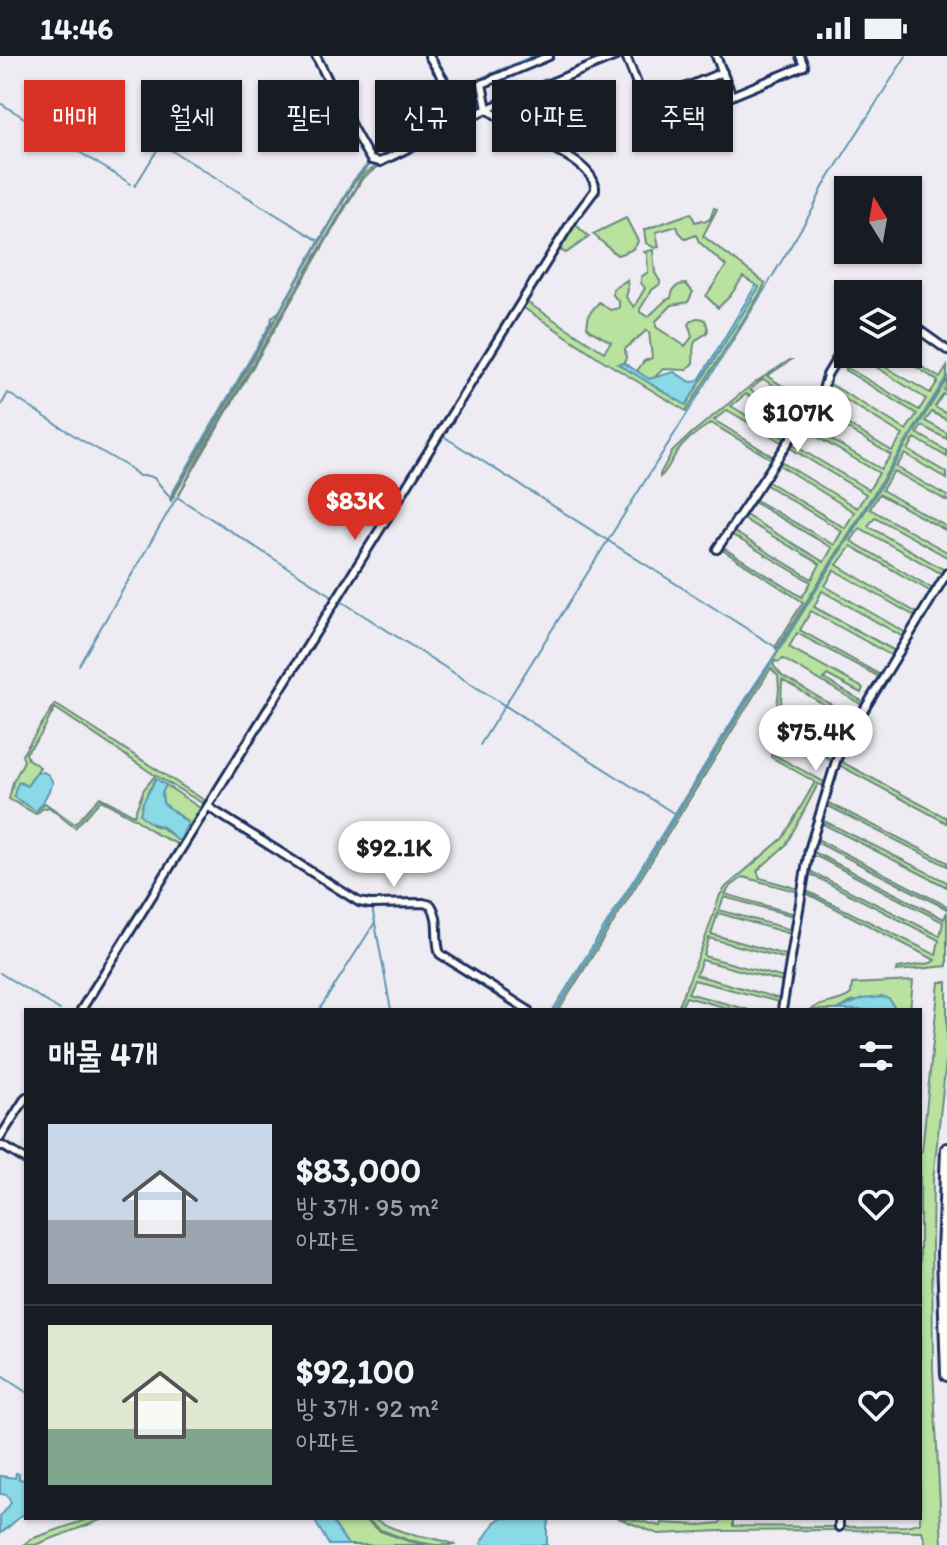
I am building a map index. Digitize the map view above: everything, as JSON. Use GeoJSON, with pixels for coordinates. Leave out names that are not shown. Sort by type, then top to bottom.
{"type":"FeatureCollection","features":[{"type":"Feature","properties":{"kind":"highway"},"geometry":{"type":"LineString","coordinates":[[947,1149],[943,1254],[947,1375]]}},
{"type":"Feature","properties":{"kind":"street"},"geometry":{"type":"LineString","coordinates":[[316,56],[345,117],[371,160],[380,162],[402,152]]}},
{"type":"Feature","properties":{"kind":"street"},"geometry":{"type":"LineString","coordinates":[[429,56],[444,80]]}},
{"type":"Feature","properties":{"kind":"street"},"geometry":{"type":"LineString","coordinates":[[82,1008],[574,218],[595,190],[594,179],[586,170],[487,109],[482,84],[549,56]]}},
{"type":"Feature","properties":{"kind":"street"},"geometry":{"type":"LineString","coordinates":[[476,114],[616,56]]}},
{"type":"Feature","properties":{"kind":"street"},"geometry":{"type":"LineString","coordinates":[[626,56],[636,80]]}},
{"type":"Feature","properties":{"kind":"street"},"geometry":{"type":"LineString","coordinates":[[716,56],[726,80]]}},
{"type":"Feature","properties":{"kind":"street"},"geometry":{"type":"LineString","coordinates":[[733,96],[804,66],[800,56]]}},
{"type":"Feature","properties":{"kind":"street"},"geometry":{"type":"LineString","coordinates":[[704,80],[723,72]]}},
{"type":"Feature","properties":{"kind":"street"},"geometry":{"type":"LineString","coordinates":[[922,332],[947,350]]}},
{"type":"Feature","properties":{"kind":"street"},"geometry":{"type":"LineString","coordinates":[[717,549],[823,390],[834,363]]}},
{"type":"Feature","properties":{"kind":"street"},"geometry":{"type":"LineString","coordinates":[[782,1008],[809,850],[837,758],[947,573]]}},
{"type":"Feature","properties":{"kind":"street"},"geometry":{"type":"LineString","coordinates":[[208,806],[359,902],[431,905],[436,914],[440,954],[525,1008]]}},
{"type":"Feature","properties":{"kind":"street"},"geometry":{"type":"LineString","coordinates":[[0,1138],[24,1100]]}},
{"type":"Feature","properties":{"kind":"street"},"geometry":{"type":"LineString","coordinates":[[0,1146],[24,1159]]}},
{"type":"Feature","properties":{"kind":"street"},"geometry":{"type":"LineString","coordinates":[[839,1520],[839,1527]]}},
{"type":"Feature","properties":{"kind":"green space"},"geometry":{"type":"Polygon","coordinates":[[[366,157],[368,166],[354,183],[171,501],[272,323],[272,317],[279,312],[354,180],[367,166],[366,157]]]}},
{"type":"Feature","properties":{"kind":"green space"},"geometry":{"type":"Polygon","coordinates":[[[375,169],[362,179],[178,496],[359,181],[375,169]]]}},
{"type":"Feature","properties":{"kind":"green space"},"geometry":{"type":"Polygon","coordinates":[[[714,208],[717,209],[703,236],[765,283],[686,411],[521,306],[525,301],[604,352],[611,342],[587,327],[589,314],[599,302],[610,310],[619,308],[613,289],[627,280],[626,297],[634,307],[645,288],[641,277],[648,272],[647,254],[644,252],[653,250],[655,273],[660,284],[652,290],[640,312],[648,317],[671,298],[675,288],[686,284],[693,292],[688,302],[672,305],[656,321],[656,327],[685,346],[692,337],[689,325],[694,319],[705,320],[708,330],[695,342],[693,363],[686,370],[663,369],[651,379],[637,371],[644,361],[652,358],[649,332],[646,331],[625,349],[624,363],[619,364],[686,405],[759,287],[743,277],[718,308],[706,296],[726,266],[699,242],[696,235],[686,239],[677,226],[656,232],[659,247],[655,248],[646,243],[644,230],[691,213],[695,222],[704,222],[710,219],[714,208]]]}},
{"type":"Feature","properties":{"kind":"green space"},"geometry":{"type":"Polygon","coordinates":[[[626,218],[638,241],[632,249],[617,255],[593,234],[626,218]]]}},
{"type":"Feature","properties":{"kind":"green space"},"geometry":{"type":"Polygon","coordinates":[[[574,223],[589,237],[566,253],[558,249],[574,223]]]}},
{"type":"Feature","properties":{"kind":"green space"},"geometry":{"type":"Polygon","coordinates":[[[791,360],[767,376],[811,404],[809,407],[763,379],[750,390],[799,422],[797,425],[746,394],[731,406],[787,440],[785,444],[727,410],[714,420],[775,458],[773,460],[711,423],[683,445],[660,477],[672,452],[692,433],[754,383],[791,360]]]}},
{"type":"Feature","properties":{"kind":"green space"},"geometry":{"type":"Polygon","coordinates":[[[922,367],[940,378],[947,367],[947,376],[777,649],[803,602],[720,546],[802,597],[811,582],[729,533],[731,530],[812,579],[820,564],[740,517],[742,513],[824,562],[832,548],[750,500],[752,498],[834,545],[842,531],[763,483],[765,480],[845,528],[854,512],[776,463],[778,460],[857,508],[866,494],[787,446],[790,443],[869,490],[879,473],[800,427],[802,423],[881,469],[891,455],[813,408],[815,405],[892,451],[903,435],[826,388],[827,382],[906,430],[917,414],[846,368],[919,410],[926,399],[878,368],[887,368],[930,393],[938,381],[918,368],[922,367]]]}},
{"type":"Feature","properties":{"kind":"green space"},"geometry":{"type":"Polygon","coordinates":[[[947,379],[944,390],[947,396],[943,394],[935,407],[947,414],[947,420],[932,412],[925,421],[947,433],[947,439],[922,426],[917,433],[947,451],[947,457],[915,438],[908,450],[947,473],[947,479],[905,454],[896,467],[947,496],[947,501],[894,471],[882,490],[947,527],[947,531],[879,494],[870,509],[947,552],[947,557],[875,517],[868,526],[946,571],[944,575],[860,528],[851,541],[935,590],[933,593],[851,546],[837,565],[920,615],[918,618],[834,570],[825,586],[908,634],[905,638],[822,591],[814,607],[897,652],[894,657],[811,611],[800,630],[881,678],[797,633],[789,647],[863,688],[861,693],[827,675],[824,679],[865,703],[864,706],[783,659],[775,661],[773,665],[782,676],[856,719],[854,722],[782,680],[781,704],[844,739],[842,742],[781,709],[778,728],[835,757],[834,761],[777,733],[774,755],[826,783],[825,786],[818,784],[786,845],[757,871],[760,878],[799,889],[802,885],[780,1008],[779,1002],[694,980],[688,993],[742,1008],[727,1008],[686,997],[681,1008],[678,1008],[720,895],[783,838],[815,782],[771,757],[779,688],[778,676],[771,668],[560,1008],[557,1008],[947,379]],[[743,877],[725,894],[795,914],[799,892],[743,877]],[[724,897],[719,910],[792,930],[794,916],[724,897]],[[718,913],[711,934],[788,954],[791,934],[718,913]],[[709,938],[704,956],[784,978],[787,959],[709,938]],[[702,960],[696,975],[780,999],[783,982],[702,960]]]}},
{"type":"Feature","properties":{"kind":"green space"},"geometry":{"type":"Polygon","coordinates":[[[55,704],[207,802],[202,803],[153,774],[55,708],[40,736],[26,753],[28,759],[40,767],[27,786],[19,782],[36,811],[45,803],[75,824],[100,797],[134,815],[144,789],[154,777],[156,779],[147,793],[152,825],[174,837],[188,822],[163,803],[162,793],[166,785],[200,808],[201,812],[181,846],[101,800],[75,828],[49,807],[36,814],[9,799],[13,782],[24,761],[22,755],[55,704]]]}},
{"type":"Feature","properties":{"kind":"green space"},"geometry":{"type":"Polygon","coordinates":[[[838,760],[947,818],[947,823],[837,764],[838,760]]]}},
{"type":"Feature","properties":{"kind":"green space"},"geometry":{"type":"Polygon","coordinates":[[[825,801],[947,862],[947,866],[824,804],[825,801]]]}},
{"type":"Feature","properties":{"kind":"green space"},"geometry":{"type":"Polygon","coordinates":[[[820,819],[947,882],[947,887],[819,822],[820,819]]]}},
{"type":"Feature","properties":{"kind":"green space"},"geometry":{"type":"Polygon","coordinates":[[[815,838],[947,906],[947,909],[814,841],[815,838]]]}},
{"type":"Feature","properties":{"kind":"green space"},"geometry":{"type":"Polygon","coordinates":[[[812,851],[944,919],[947,912],[947,966],[896,971],[935,960],[805,890],[936,955],[939,940],[808,873],[808,870],[940,936],[943,922],[818,857],[811,857],[812,851]]]}},
{"type":"Feature","properties":{"kind":"green space"},"geometry":{"type":"Polygon","coordinates":[[[913,981],[910,1008],[894,1008],[882,997],[851,1002],[840,1008],[814,1008],[851,994],[852,984],[913,981]]]}},
{"type":"Feature","properties":{"kind":"green space"},"geometry":{"type":"Polygon","coordinates":[[[939,982],[947,982],[947,1052],[933,1180],[932,1243],[933,1369],[942,1545],[926,1545],[922,1531],[841,1530],[841,1527],[905,1526],[922,1520],[922,1151],[939,982]]]}},
{"type":"Feature","properties":{"kind":"green space"},"geometry":{"type":"Polygon","coordinates":[[[85,1520],[101,1520],[35,1545],[23,1545],[31,1539],[85,1520]]]}},
{"type":"Feature","properties":{"kind":"green space"},"geometry":{"type":"Polygon","coordinates":[[[331,1520],[366,1520],[380,1531],[427,1545],[348,1545],[331,1520]]]}},
{"type":"Feature","properties":{"kind":"green space"},"geometry":{"type":"Polygon","coordinates":[[[368,1520],[377,1520],[396,1530],[456,1545],[408,1540],[381,1530],[368,1520]]]}},
{"type":"Feature","properties":{"kind":"green space"},"geometry":{"type":"Polygon","coordinates":[[[623,1520],[661,1526],[662,1523],[700,1525],[733,1520],[733,1526],[836,1527],[836,1530],[658,1534],[623,1520]]]}},
{"type":"Feature","properties":{"kind":"water"},"geometry":{"type":"Polygon","coordinates":[[[756,285],[759,287],[686,405],[618,364],[624,363],[649,379],[674,372],[696,382],[756,285]]]}},
{"type":"Feature","properties":{"kind":"water"},"geometry":{"type":"Polygon","coordinates":[[[779,649],[557,1008],[554,1008],[779,649]]]}},
{"type":"Feature","properties":{"kind":"water"},"geometry":{"type":"Polygon","coordinates":[[[37,772],[47,774],[53,783],[36,811],[14,797],[19,782],[27,786],[37,772]]]}},
{"type":"Feature","properties":{"kind":"water"},"geometry":{"type":"Polygon","coordinates":[[[156,779],[166,785],[162,793],[163,803],[188,823],[180,840],[140,814],[156,779]]]}},
{"type":"Feature","properties":{"kind":"water"},"geometry":{"type":"Polygon","coordinates":[[[887,998],[894,1008],[842,1008],[862,999],[887,998]]]}},
{"type":"Feature","properties":{"kind":"water"},"geometry":{"type":"Polygon","coordinates":[[[16,1473],[19,1479],[24,1480],[24,1514],[0,1534],[0,1517],[11,1503],[7,1495],[0,1494],[0,1476],[15,1478],[16,1473]]]}},
{"type":"Feature","properties":{"kind":"water"},"geometry":{"type":"Polygon","coordinates":[[[314,1520],[331,1520],[348,1545],[329,1545],[314,1520]]]}},
{"type":"Feature","properties":{"kind":"water"},"geometry":{"type":"Polygon","coordinates":[[[549,1520],[547,1545],[482,1545],[495,1522],[549,1520]]]}},
{"type":"Feature","properties":{"kind":"waterway"},"geometry":{"type":"LineString","coordinates":[[476,80],[533,56]]}},
{"type":"Feature","properties":{"kind":"waterway"},"geometry":{"type":"LineString","coordinates":[[480,745],[763,292],[823,187],[906,56]]}},
{"type":"Feature","properties":{"kind":"waterway"},"geometry":{"type":"LineString","coordinates":[[0,103],[131,184]]}},
{"type":"Feature","properties":{"kind":"waterway"},"geometry":{"type":"LineString","coordinates":[[135,186],[161,144],[319,241]]}},
{"type":"Feature","properties":{"kind":"waterway"},"geometry":{"type":"LineString","coordinates":[[374,168],[411,152]]}},
{"type":"Feature","properties":{"kind":"waterway"},"geometry":{"type":"LineString","coordinates":[[0,407],[8,393],[139,476],[154,478],[170,497],[272,317],[279,312],[354,180],[367,165]]}},
{"type":"Feature","properties":{"kind":"waterway"},"geometry":{"type":"LineString","coordinates":[[779,649],[947,377]]}},
{"type":"Feature","properties":{"kind":"waterway"},"geometry":{"type":"LineString","coordinates":[[443,436],[777,650]]}},
{"type":"Feature","properties":{"kind":"waterway"},"geometry":{"type":"LineString","coordinates":[[79,665],[177,497],[334,597]]}},
{"type":"Feature","properties":{"kind":"waterway"},"geometry":{"type":"LineString","coordinates":[[341,601],[675,814]]}},
{"type":"Feature","properties":{"kind":"waterway"},"geometry":{"type":"LineString","coordinates":[[372,907],[391,1008]]}},
{"type":"Feature","properties":{"kind":"waterway"},"geometry":{"type":"LineString","coordinates":[[320,1008],[374,924]]}},
{"type":"Feature","properties":{"kind":"waterway"},"geometry":{"type":"LineString","coordinates":[[0,973],[57,1008]]}},
{"type":"Feature","properties":{"kind":"waterway"},"geometry":{"type":"LineString","coordinates":[[0,1375],[24,1391]]}}]}
